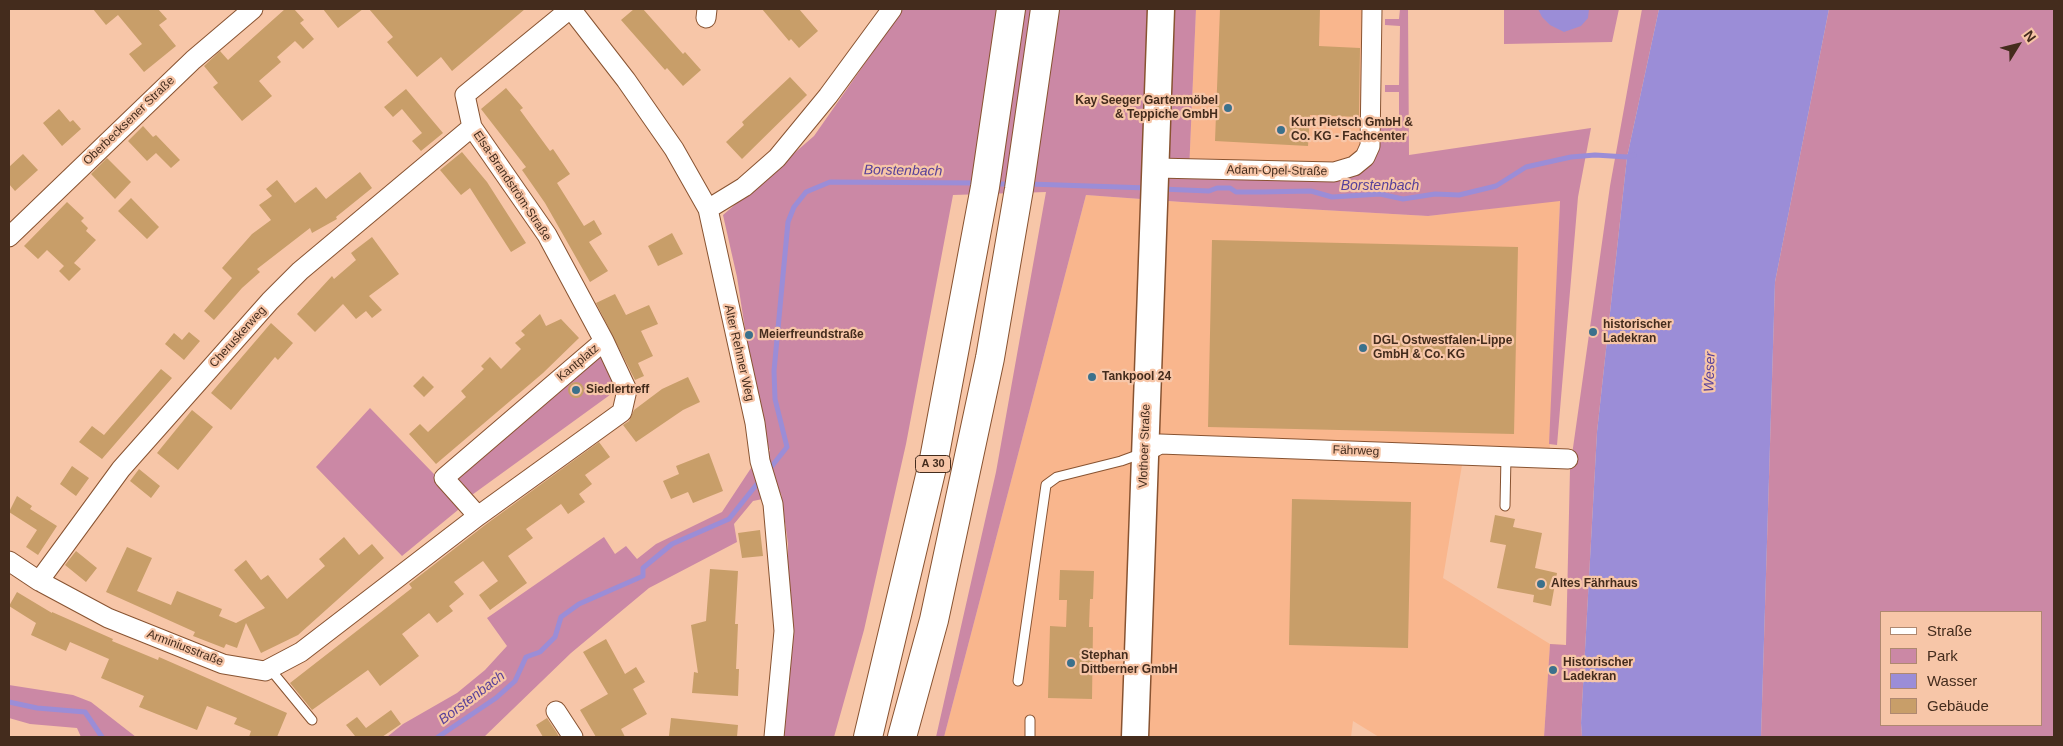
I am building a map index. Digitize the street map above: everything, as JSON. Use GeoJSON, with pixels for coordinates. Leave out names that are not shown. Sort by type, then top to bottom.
{"type":"FeatureCollection","features":[{"type":"Feature","properties":{"kind":"highway","name":"A 30"},"geometry":{"type":"LineString","coordinates":[[868,737],[934,459],[986,182],[1011,9]]}},
{"type":"Feature","properties":{"kind":"highway","name":"A 30"},"geometry":{"type":"LineString","coordinates":[[902,737],[934,620],[988,368],[1020,183],[1045,9]]}},
{"type":"Feature","properties":{"kind":"main road","name":"Vlothoer Straße"},"geometry":{"type":"LineString","coordinates":[[1156,9],[1159,36]]}},
{"type":"Feature","properties":{"kind":"main road","name":"Vlothoer Straße"},"geometry":{"type":"LineString","coordinates":[[1135,737],[1161,9]]}},
{"type":"Feature","properties":{"kind":"street","name":"Oberbecksener Straße"},"geometry":{"type":"LineString","coordinates":[[11,231],[193,60],[253,9]]}},
{"type":"Feature","properties":{"kind":"street","name":"Elsa-Brandström-Straße"},"geometry":{"type":"LineString","coordinates":[[570,9],[465,95],[472,127],[547,235],[604,341]]}},
{"type":"Feature","properties":{"kind":"street","name":"Alter Rehmer Weg"},"geometry":{"type":"LineString","coordinates":[[570,9],[626,80],[674,149],[708,209],[755,423],[760,460],[773,504],[784,631],[774,737]]}},
{"type":"Feature","properties":{"kind":"street"},"geometry":{"type":"LineString","coordinates":[[708,209],[744,187],[777,158],[828,96],[892,9]]}},
{"type":"Feature","properties":{"kind":"street","name":"Adam-Opel-Straße"},"geometry":{"type":"LineString","coordinates":[[1156,168],[1334,172],[1354,166],[1365,157],[1370,146],[1372,9]]}},
{"type":"Feature","properties":{"kind":"street","name":"Cheruskerweg"},"geometry":{"type":"LineString","coordinates":[[40,581],[120,469],[270,301],[308,265],[472,127]]}},
{"type":"Feature","properties":{"kind":"street","name":"Kantplatz"},"geometry":{"type":"LineString","coordinates":[[604,341],[627,390],[622,412],[478,516],[444,478],[604,341]]}},
{"type":"Feature","properties":{"kind":"street","name":"Fährweg"},"geometry":{"type":"LineString","coordinates":[[1145,452],[1160,444],[1568,459]]}},
{"type":"Feature","properties":{"kind":"street"},"geometry":{"type":"LineString","coordinates":[[270,669],[301,652],[478,516]]}},
{"type":"Feature","properties":{"kind":"street","name":"Arminiusstraße"},"geometry":{"type":"LineString","coordinates":[[9,561],[40,581],[108,618],[223,664],[265,671],[270,669]]}},
{"type":"Feature","properties":{"kind":"street"},"geometry":{"type":"LineString","coordinates":[[556,711],[573,737]]}},
{"type":"Feature","properties":{"kind":"lane"},"geometry":{"type":"LineString","coordinates":[[1018,681],[1046,485],[1057,477],[1121,461],[1145,452]]}},
{"type":"Feature","properties":{"kind":"lane"},"geometry":{"type":"LineString","coordinates":[[1505,506],[1506,456]]}},
{"type":"Feature","properties":{"kind":"lane"},"geometry":{"type":"LineString","coordinates":[[270,669],[312,720]]}},
{"type":"Feature","properties":{"kind":"lane"},"geometry":{"type":"LineString","coordinates":[[1030,720],[1030,737]]}},
{"type":"Feature","properties":{"kind":"shaded area"},"geometry":{"type":"Polygon","coordinates":[[[1196,9],[1380,9],[1361,169],[1189,172],[1196,9]]]}},
{"type":"Feature","properties":{"kind":"shaded area"},"geometry":{"type":"Polygon","coordinates":[[[1086,195],[1428,216],[1560,200],[1549,467],[1462,465],[1443,578],[1550,644],[1566,645],[1550,645],[1544,737],[1379,737],[1353,721],[1351,737],[944,737],[1086,195]]]}},
{"type":"Feature","properties":{"kind":"green space"},"geometry":{"type":"Polygon","coordinates":[[[903,9],[1196,9],[1189,172],[1361,169],[1379,118],[1399,118],[1399,92],[1385,92],[1385,85],[1399,85],[1400,26],[1385,25],[1385,19],[1399,19],[1400,9],[1408,9],[1409,155],[1591,128],[1578,197],[1557,445],[1549,444],[1560,201],[1428,216],[1086,195],[944,737],[936,737],[996,472],[1046,192],[953,195],[906,444],[864,630],[834,737],[779,737],[788,633],[788,544],[781,493],[777,496],[753,501],[734,524],[737,542],[649,588],[571,653],[484,737],[387,737],[403,724],[457,693],[485,670],[507,646],[487,618],[604,537],[615,554],[626,546],[637,559],[656,544],[722,512],[757,459],[770,451],[759,420],[737,277],[723,215],[814,136],[903,9]]]}},
{"type":"Feature","properties":{"kind":"green space"},"geometry":{"type":"Polygon","coordinates":[[[1504,9],[1619,9],[1612,42],[1504,44],[1504,9]]]}},
{"type":"Feature","properties":{"kind":"green space"},"geometry":{"type":"Polygon","coordinates":[[[1642,9],[1659,9],[1627,157],[1597,432],[1581,723],[1582,737],[1544,737],[1550,644],[1566,645],[1570,469],[1610,186],[1642,9]]]}},
{"type":"Feature","properties":{"kind":"green space"},"geometry":{"type":"Polygon","coordinates":[[[1829,9],[2054,9],[2054,737],[1761,737],[1775,282],[1829,9]]]}},
{"type":"Feature","properties":{"kind":"green space"},"geometry":{"type":"Polygon","coordinates":[[[604,342],[625,384],[465,500],[444,478],[604,342]]]}},
{"type":"Feature","properties":{"kind":"green space"},"geometry":{"type":"Polygon","coordinates":[[[370,408],[464,505],[402,556],[316,467],[370,408]]]}},
{"type":"Feature","properties":{"kind":"green space"},"geometry":{"type":"Polygon","coordinates":[[[9,685],[73,695],[91,702],[136,737],[81,737],[77,728],[30,724],[9,718],[9,685]]]}},
{"type":"Feature","properties":{"kind":"water"},"geometry":{"type":"Polygon","coordinates":[[[1538,9],[1589,9],[1588,18],[1581,26],[1564,32],[1550,25],[1542,17],[1538,9]]]}},
{"type":"Feature","properties":{"kind":"water","name":"Weser"},"geometry":{"type":"Polygon","coordinates":[[[1659,9],[1829,9],[1775,282],[1761,737],[1582,737],[1581,723],[1597,432],[1627,157],[1659,9]]]}},
{"type":"Feature","properties":{"kind":"building"},"geometry":{"type":"Polygon","coordinates":[[[93,9],[158,9],[167,19],[159,25],[176,46],[144,72],[129,54],[142,44],[118,15],[106,25],[93,9]]]}},
{"type":"Feature","properties":{"kind":"building"},"geometry":{"type":"Polygon","coordinates":[[[285,9],[294,9],[304,20],[300,23],[314,39],[303,49],[295,41],[277,57],[281,62],[259,81],[272,96],[242,121],[213,87],[218,83],[204,66],[220,51],[228,60],[285,9]]]}},
{"type":"Feature","properties":{"kind":"building"},"geometry":{"type":"Polygon","coordinates":[[[323,9],[363,9],[338,28],[323,9]]]}},
{"type":"Feature","properties":{"kind":"building"},"geometry":{"type":"Polygon","coordinates":[[[369,9],[525,9],[452,71],[441,57],[417,77],[387,42],[393,37],[369,9]]]}},
{"type":"Feature","properties":{"kind":"building"},"geometry":{"type":"Polygon","coordinates":[[[634,9],[643,9],[683,54],[685,52],[701,70],[683,86],[667,68],[665,70],[621,20],[634,9]]]}},
{"type":"Feature","properties":{"kind":"building"},"geometry":{"type":"Polygon","coordinates":[[[762,9],[799,9],[818,31],[799,48],[791,39],[789,41],[762,9]]]}},
{"type":"Feature","properties":{"kind":"building"},"geometry":{"type":"Polygon","coordinates":[[[1220,9],[1320,9],[1319,46],[1360,48],[1359,117],[1310,115],[1308,146],[1215,141],[1220,9]]]}},
{"type":"Feature","properties":{"kind":"building"},"geometry":{"type":"Polygon","coordinates":[[[790,77],[807,95],[742,159],[726,142],[744,125],[742,122],[790,77]]]}},
{"type":"Feature","properties":{"kind":"building"},"geometry":{"type":"Polygon","coordinates":[[[506,88],[523,108],[520,110],[550,151],[553,149],[570,174],[557,183],[584,226],[594,220],[602,234],[589,242],[608,271],[590,282],[545,203],[522,170],[526,167],[481,109],[506,88]]]}},
{"type":"Feature","properties":{"kind":"building"},"geometry":{"type":"Polygon","coordinates":[[[406,89],[443,133],[421,151],[412,141],[422,133],[402,109],[393,117],[384,107],[406,89]]]}},
{"type":"Feature","properties":{"kind":"building"},"geometry":{"type":"Polygon","coordinates":[[[59,109],[70,122],[73,120],[81,129],[62,146],[43,123],[59,109]]]}},
{"type":"Feature","properties":{"kind":"building"},"geometry":{"type":"Polygon","coordinates":[[[143,126],[153,137],[156,135],[180,160],[171,168],[156,153],[147,161],[128,141],[143,126]]]}},
{"type":"Feature","properties":{"kind":"building"},"geometry":{"type":"Polygon","coordinates":[[[462,152],[487,182],[526,243],[511,252],[470,188],[461,195],[440,170],[462,152]]]}},
{"type":"Feature","properties":{"kind":"building"},"geometry":{"type":"Polygon","coordinates":[[[23,154],[38,170],[15,191],[9,184],[9,167],[23,154]]]}},
{"type":"Feature","properties":{"kind":"building"},"geometry":{"type":"Polygon","coordinates":[[[107,158],[131,182],[115,199],[91,174],[107,158]]]}},
{"type":"Feature","properties":{"kind":"building"},"geometry":{"type":"Polygon","coordinates":[[[360,172],[372,188],[336,217],[337,219],[312,233],[310,228],[257,269],[260,272],[242,288],[214,320],[204,311],[232,278],[222,268],[252,234],[271,220],[259,205],[272,196],[266,189],[277,180],[295,203],[316,187],[326,199],[360,172]]]}},
{"type":"Feature","properties":{"kind":"building"},"geometry":{"type":"Polygon","coordinates":[[[131,198],[159,227],[147,239],[118,211],[131,198]]]}},
{"type":"Feature","properties":{"kind":"building"},"geometry":{"type":"Polygon","coordinates":[[[67,202],[84,218],[81,221],[88,228],[86,231],[96,240],[74,263],[81,269],[69,281],[59,271],[64,266],[47,250],[38,259],[24,246],[67,202]]]}},
{"type":"Feature","properties":{"kind":"building"},"geometry":{"type":"Polygon","coordinates":[[[672,233],[683,254],[658,266],[648,246],[672,233]]]}},
{"type":"Feature","properties":{"kind":"building"},"geometry":{"type":"Polygon","coordinates":[[[372,237],[399,274],[369,296],[382,310],[372,318],[366,311],[356,319],[343,304],[315,332],[297,314],[332,276],[334,279],[356,260],[351,253],[372,237]]]}},
{"type":"Feature","properties":{"kind":"building","name":"DGL Ostwestfalen-Lippe GmbH & Co. KG"},"geometry":{"type":"Polygon","coordinates":[[[1212,240],[1518,247],[1514,434],[1208,427],[1212,240]]]}},
{"type":"Feature","properties":{"kind":"building"},"geometry":{"type":"Polygon","coordinates":[[[615,294],[626,315],[649,305],[658,324],[641,331],[653,356],[638,363],[644,376],[635,380],[596,303],[615,294]]]}},
{"type":"Feature","properties":{"kind":"building"},"geometry":{"type":"Polygon","coordinates":[[[540,314],[546,326],[561,319],[579,338],[543,373],[436,464],[409,434],[420,424],[428,432],[466,397],[461,391],[484,369],[481,366],[490,357],[501,369],[521,349],[515,343],[525,335],[521,331],[540,314]]]}},
{"type":"Feature","properties":{"kind":"building"},"geometry":{"type":"Polygon","coordinates":[[[271,323],[293,343],[278,360],[275,357],[231,410],[211,393],[271,323]]]}},
{"type":"Feature","properties":{"kind":"building"},"geometry":{"type":"Polygon","coordinates":[[[189,332],[200,341],[184,360],[165,344],[174,333],[182,340],[189,332]]]}},
{"type":"Feature","properties":{"kind":"building"},"geometry":{"type":"Polygon","coordinates":[[[161,369],[172,378],[102,459],[79,442],[92,426],[104,435],[161,369]]]}},
{"type":"Feature","properties":{"kind":"building"},"geometry":{"type":"Polygon","coordinates":[[[423,376],[434,387],[424,397],[413,386],[423,376]]]}},
{"type":"Feature","properties":{"kind":"building"},"geometry":{"type":"Polygon","coordinates":[[[688,377],[700,402],[683,410],[636,442],[623,425],[629,421],[634,410],[662,389],[688,377]]]}},
{"type":"Feature","properties":{"kind":"building","name":"Siedlertreff"},"geometry":{"type":"Polygon","coordinates":[[[576,382],[582,384],[584,390],[582,396],[576,398],[570,396],[568,390],[570,384],[576,382]]]}},
{"type":"Feature","properties":{"kind":"building"},"geometry":{"type":"Polygon","coordinates":[[[192,410],[213,427],[178,470],[157,453],[192,410]]]}},
{"type":"Feature","properties":{"kind":"building"},"geometry":{"type":"Polygon","coordinates":[[[599,442],[610,457],[585,475],[592,484],[579,494],[585,502],[568,514],[561,504],[526,529],[533,538],[508,556],[527,583],[490,610],[479,595],[498,581],[483,561],[454,582],[464,594],[449,606],[453,611],[437,623],[429,613],[402,634],[419,656],[380,686],[368,670],[312,710],[290,683],[412,588],[409,584],[485,525],[599,442]]]}},
{"type":"Feature","properties":{"kind":"building"},"geometry":{"type":"Polygon","coordinates":[[[709,453],[723,491],[693,503],[688,492],[671,499],[663,481],[679,474],[676,466],[709,453]]]}},
{"type":"Feature","properties":{"kind":"building"},"geometry":{"type":"Polygon","coordinates":[[[72,466],[89,478],[76,496],[60,484],[72,466]]]}},
{"type":"Feature","properties":{"kind":"building"},"geometry":{"type":"Polygon","coordinates":[[[139,469],[160,486],[151,498],[130,481],[139,469]]]}},
{"type":"Feature","properties":{"kind":"building"},"geometry":{"type":"Polygon","coordinates":[[[17,496],[32,506],[30,509],[57,526],[38,555],[26,547],[37,530],[9,512],[17,496]]]}},
{"type":"Feature","properties":{"kind":"building"},"geometry":{"type":"Polygon","coordinates":[[[1292,499],[1411,502],[1408,648],[1289,645],[1292,499]]]}},
{"type":"Feature","properties":{"kind":"building"},"geometry":{"type":"Polygon","coordinates":[[[1495,515],[1515,519],[1513,527],[1542,533],[1535,568],[1557,573],[1551,606],[1533,602],[1534,595],[1497,588],[1506,545],[1490,542],[1495,515]]]}},
{"type":"Feature","properties":{"kind":"building"},"geometry":{"type":"Polygon","coordinates":[[[760,530],[763,556],[742,558],[738,533],[760,530]]]}},
{"type":"Feature","properties":{"kind":"building"},"geometry":{"type":"Polygon","coordinates":[[[344,537],[359,555],[372,544],[384,558],[298,635],[261,653],[246,623],[237,648],[226,644],[224,648],[193,636],[195,632],[106,592],[127,547],[152,558],[137,591],[171,605],[177,591],[222,609],[219,616],[236,623],[265,608],[234,570],[246,560],[261,580],[268,575],[287,599],[325,566],[319,559],[344,537]]]}},
{"type":"Feature","properties":{"kind":"building"},"geometry":{"type":"Polygon","coordinates":[[[76,551],[97,568],[86,582],[65,565],[76,551]]]}},
{"type":"Feature","properties":{"kind":"building"},"geometry":{"type":"Polygon","coordinates":[[[710,569],[738,571],[735,624],[738,624],[736,669],[739,669],[738,696],[692,693],[694,672],[698,673],[691,625],[706,621],[710,569]]]}},
{"type":"Feature","properties":{"kind":"building","name":"Stephan Dittberner GmbH"},"geometry":{"type":"Polygon","coordinates":[[[1060,570],[1094,571],[1089,627],[1093,627],[1092,699],[1048,698],[1050,626],[1066,627],[1067,600],[1059,600],[1060,570]]]}},
{"type":"Feature","properties":{"kind":"building"},"geometry":{"type":"Polygon","coordinates":[[[17,592],[52,613],[113,639],[112,641],[158,660],[159,657],[287,713],[277,737],[249,737],[251,731],[234,724],[237,718],[207,706],[197,730],[139,707],[144,696],[101,678],[109,659],[70,642],[66,651],[31,635],[36,623],[9,606],[17,592]]]}},
{"type":"Feature","properties":{"kind":"building"},"geometry":{"type":"Polygon","coordinates":[[[606,639],[625,674],[636,667],[645,682],[633,689],[647,714],[621,729],[625,737],[596,737],[580,710],[608,694],[583,652],[606,639]]]}},
{"type":"Feature","properties":{"kind":"building"},"geometry":{"type":"Polygon","coordinates":[[[391,710],[401,724],[382,737],[353,737],[355,736],[346,725],[357,717],[366,728],[391,710]]]}},
{"type":"Feature","properties":{"kind":"building"},"geometry":{"type":"Polygon","coordinates":[[[547,718],[559,737],[543,737],[536,725],[547,718]]]}},
{"type":"Feature","properties":{"kind":"building"},"geometry":{"type":"Polygon","coordinates":[[[671,718],[738,725],[737,737],[669,736],[671,718]]]}},
{"type":"Feature","properties":{"kind":"waterway","name":"Borstenbach"},"geometry":{"type":"LineString","coordinates":[[1161,189],[1209,191],[1217,188],[1230,188],[1236,192],[1311,191],[1332,197],[1380,194],[1403,199],[1435,194],[1459,195],[1496,186],[1526,167],[1571,157],[1595,155],[1627,157],[1634,155]]}},
{"type":"Feature","properties":{"kind":"waterway","name":"Borstenbach"},"geometry":{"type":"LineString","coordinates":[[768,471],[787,447],[775,399],[774,371],[788,222],[794,207],[806,192],[830,182],[978,183]]}},
{"type":"Feature","properties":{"kind":"waterway","name":"Borstenbach"},"geometry":{"type":"LineString","coordinates":[[994,184],[1013,184]]}},
{"type":"Feature","properties":{"kind":"waterway","name":"Borstenbach"},"geometry":{"type":"LineString","coordinates":[[1029,184],[1148,188]]}},
{"type":"Feature","properties":{"kind":"waterway","name":"Borstenbach"},"geometry":{"type":"LineString","coordinates":[[438,737],[496,698],[515,681],[526,657],[540,652],[555,637],[561,617],[579,604],[643,576],[643,568],[672,544],[729,519],[761,479]]}},
{"type":"Feature","properties":{"kind":"waterway","name":"Borstenbach"},"geometry":{"type":"LineString","coordinates":[[9,702],[37,708],[85,712],[102,737]]}},
{"type":"Feature","properties":{"kind":"place","name":"Kay Seeger Gartenmöbel & Teppiche GmbH"},"geometry":{"type":"Point","coordinates":[1228,108]}},
{"type":"Feature","properties":{"kind":"place","name":"Kurt Pietsch GmbH & Co. KG - Fachcenter"},"geometry":{"type":"Point","coordinates":[1281,130]}},
{"type":"Feature","properties":{"kind":"place","name":"historischer Ladekran"},"geometry":{"type":"Point","coordinates":[1593,332]}},
{"type":"Feature","properties":{"kind":"place","name":"Meierfreundstraße"},"geometry":{"type":"Point","coordinates":[749,335]}},
{"type":"Feature","properties":{"kind":"place","name":"DGL Ostwestfalen-Lippe GmbH & Co. KG"},"geometry":{"type":"Point","coordinates":[1363,348]}},
{"type":"Feature","properties":{"kind":"place","name":"Tankpool 24"},"geometry":{"type":"Point","coordinates":[1092,377]}},
{"type":"Feature","properties":{"kind":"place","name":"Siedlertreff"},"geometry":{"type":"Point","coordinates":[576,390]}},
{"type":"Feature","properties":{"kind":"place","name":"Altes Fährhaus"},"geometry":{"type":"Point","coordinates":[1541,584]}},
{"type":"Feature","properties":{"kind":"place","name":"Stephan Dittberner GmbH"},"geometry":{"type":"Point","coordinates":[1071,663]}},
{"type":"Feature","properties":{"kind":"place","name":"Historischer Ladekran"},"geometry":{"type":"Point","coordinates":[1553,670]}}]}
